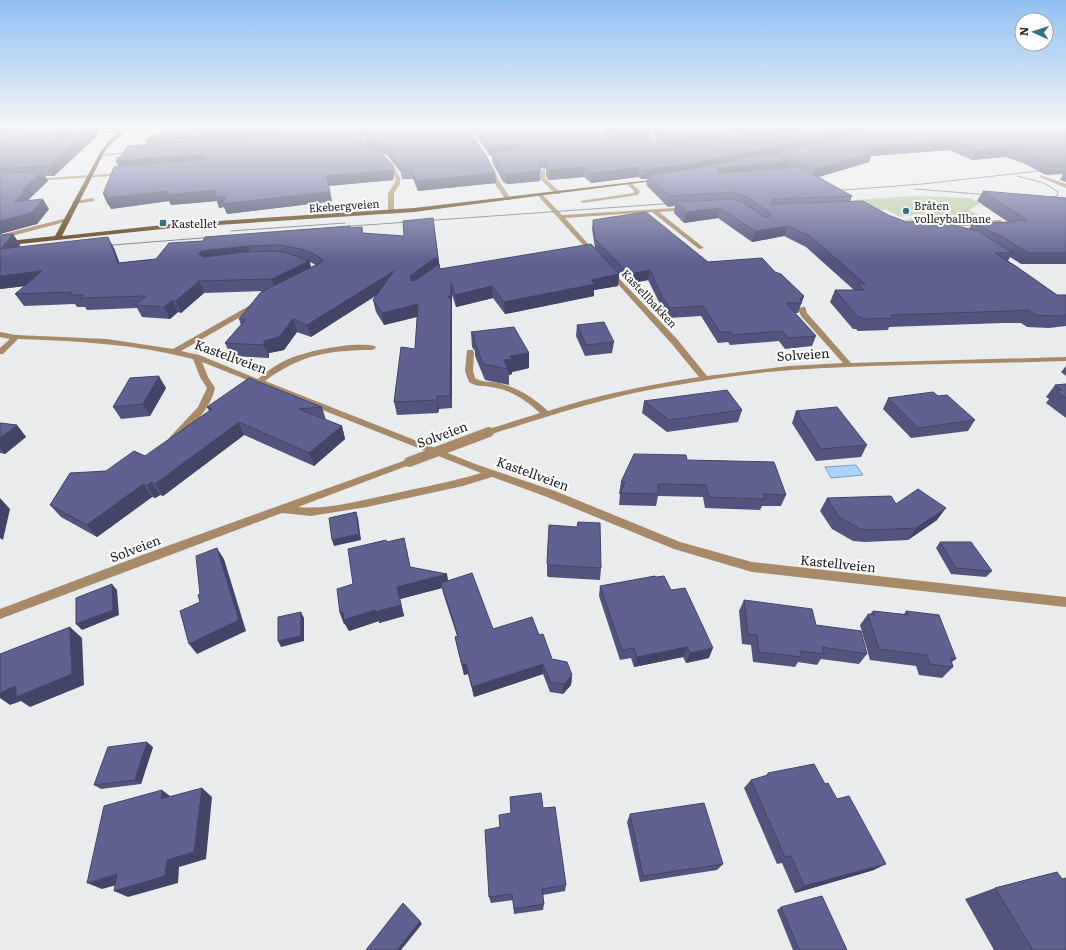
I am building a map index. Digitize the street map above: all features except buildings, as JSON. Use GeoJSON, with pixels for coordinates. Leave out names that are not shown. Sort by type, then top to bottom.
{"type":"FeatureCollection","features":[{"type":"Feature","properties":{"kind":"main road"},"geometry":{"type":"LineString","coordinates":[[58,237],[91,172]]}},
{"type":"Feature","properties":{"kind":"main road","name":"Ekebergveien"},"geometry":{"type":"LineString","coordinates":[[0,244],[58,237],[191,225],[391,212],[558,194],[668,179]]}},
{"type":"Feature","properties":{"kind":"street"},"geometry":{"type":"LineString","coordinates":[[391,212],[391,193],[397,184],[398,178],[395,172]]}},
{"type":"Feature","properties":{"kind":"street"},"geometry":{"type":"LineString","coordinates":[[493,172],[508,199]]}},
{"type":"Feature","properties":{"kind":"street"},"geometry":{"type":"LineString","coordinates":[[543,172],[542,178],[558,194]]}},
{"type":"Feature","properties":{"kind":"street"},"geometry":{"type":"LineString","coordinates":[[24,180],[128,174]]}},
{"type":"Feature","properties":{"kind":"street"},"geometry":{"type":"LineString","coordinates":[[1042,176],[1066,186]]}},
{"type":"Feature","properties":{"kind":"street"},"geometry":{"type":"LineString","coordinates":[[1049,179],[1061,177]]}},
{"type":"Feature","properties":{"kind":"street"},"geometry":{"type":"LineString","coordinates":[[583,201],[636,194],[637,191],[630,184]]}},
{"type":"Feature","properties":{"kind":"street","name":"Kastellbakken"},"geometry":{"type":"LineString","coordinates":[[541,196],[674,341],[705,379]]}},
{"type":"Feature","properties":{"kind":"street"},"geometry":{"type":"LineString","coordinates":[[75,202],[92,200]]}},
{"type":"Feature","properties":{"kind":"street"},"geometry":{"type":"LineString","coordinates":[[559,217],[697,207]]}},
{"type":"Feature","properties":{"kind":"street"},"geometry":{"type":"LineString","coordinates":[[653,210],[701,248]]}},
{"type":"Feature","properties":{"kind":"street"},"geometry":{"type":"LineString","coordinates":[[0,236],[23,233],[48,223],[67,220]]}},
{"type":"Feature","properties":{"kind":"street"},"geometry":{"type":"LineString","coordinates":[[945,232],[948,226],[952,225],[1000,222]]}},
{"type":"Feature","properties":{"kind":"street"},"geometry":{"type":"LineString","coordinates":[[938,231],[954,234]]}},
{"type":"Feature","properties":{"kind":"street"},"geometry":{"type":"LineString","coordinates":[[579,247],[586,245]]}},
{"type":"Feature","properties":{"kind":"street"},"geometry":{"type":"LineString","coordinates":[[174,350],[262,302]]}},
{"type":"Feature","properties":{"kind":"street"},"geometry":{"type":"LineString","coordinates":[[802,309],[804,314],[849,365]]}},
{"type":"Feature","properties":{"kind":"street","name":"Kastellveien"},"geometry":{"type":"LineString","coordinates":[[1,335],[16,337],[108,340],[174,350],[260,381],[349,418],[551,494],[678,546],[752,567],[1066,602]]}},
{"type":"Feature","properties":{"kind":"street"},"geometry":{"type":"LineString","coordinates":[[0,352],[16,337]]}},
{"type":"Feature","properties":{"kind":"street"},"geometry":{"type":"LineString","coordinates":[[260,381],[285,363],[296,359],[341,350],[372,348]]}},
{"type":"Feature","properties":{"kind":"street"},"geometry":{"type":"LineString","coordinates":[[470,352],[470,376],[473,380],[476,382],[499,386],[513,392],[534,402],[545,413]]}},
{"type":"Feature","properties":{"kind":"street"},"geometry":{"type":"LineString","coordinates":[[166,447],[194,419],[210,396],[211,388],[204,377],[196,357]]}},
{"type":"Feature","properties":{"kind":"street","name":"Solveien"},"geometry":{"type":"LineString","coordinates":[[0,614],[489,432],[545,413],[585,402],[664,385],[789,368],[1066,359]]}},
{"type":"Feature","properties":{"kind":"street","name":"Solveien"},"geometry":{"type":"LineString","coordinates":[[281,509],[311,512],[360,504],[463,482],[493,473]]}},
{"type":"Feature","properties":{"kind":"green space"},"geometry":{"type":"Polygon","coordinates":[[[915,196],[972,198],[980,204],[969,210],[980,216],[955,220],[933,229],[903,221],[925,213],[900,217],[886,209],[875,211],[853,200],[915,196]]]}},
{"type":"Feature","properties":{"kind":"water"},"geometry":{"type":"Polygon","coordinates":[[[856,465],[863,475],[831,478],[825,467],[856,465]]]}},
{"type":"Feature","properties":{"kind":"tram line"},"geometry":{"type":"LineString","coordinates":[[831,191],[922,184],[1027,172]]}},
{"type":"Feature","properties":{"kind":"tram line"},"geometry":{"type":"LineString","coordinates":[[1017,176],[1044,183],[1058,192],[1057,196],[1043,199]]}},
{"type":"Feature","properties":{"kind":"tram line"},"geometry":{"type":"LineString","coordinates":[[915,189],[991,195]]}},
{"type":"Feature","properties":{"kind":"tram line"},"geometry":{"type":"LineString","coordinates":[[338,227],[676,203]]}},
{"type":"Feature","properties":{"kind":"tram line"},"geometry":{"type":"LineString","coordinates":[[231,231],[345,223]]}},
{"type":"Feature","properties":{"kind":"tram line"},"geometry":{"type":"LineString","coordinates":[[101,246],[239,235]]}},
{"type":"Feature","properties":{"kind":"place","name":"Bråten volleyballbane"},"geometry":{"type":"Point","coordinates":[906,211]}},
{"type":"Feature","properties":{"kind":"place","name":"Kastellet"},"geometry":{"type":"Point","coordinates":[163,223]}}]}
